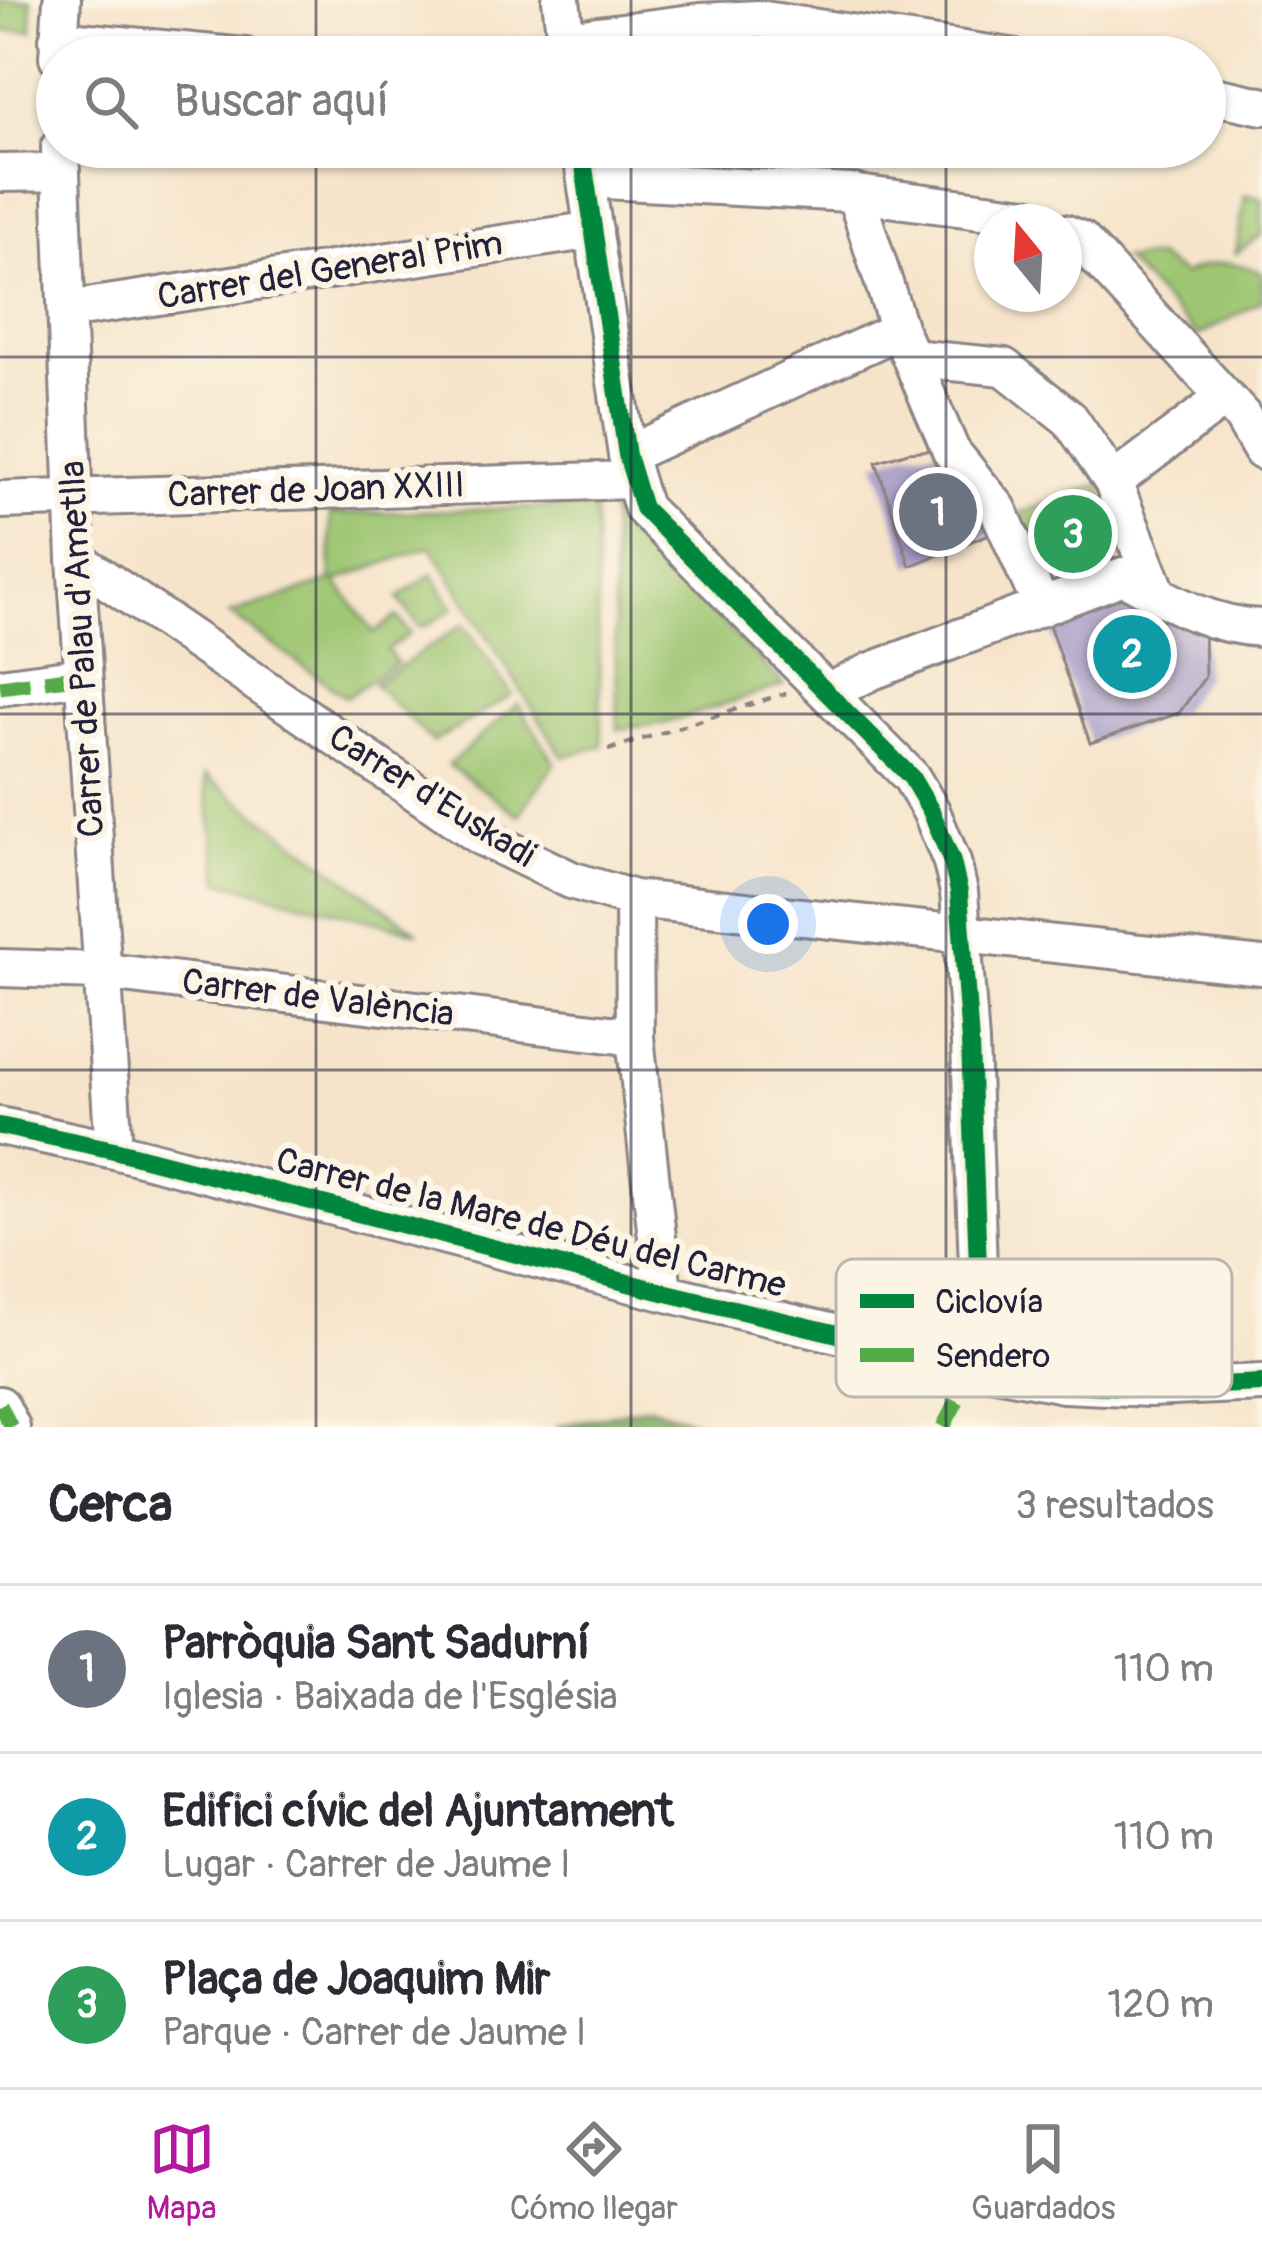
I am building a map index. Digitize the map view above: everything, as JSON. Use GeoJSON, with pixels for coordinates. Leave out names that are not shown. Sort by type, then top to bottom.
{"type":"FeatureCollection","features":[{"type":"Feature","properties":{"kind":"street"},"geometry":{"type":"LineString","coordinates":[[59,36],[62,0]]}},
{"type":"Feature","properties":{"kind":"street"},"geometry":{"type":"LineString","coordinates":[[561,0],[566,36]]}},
{"type":"Feature","properties":{"kind":"street"},"geometry":{"type":"LineString","coordinates":[[628,36],[700,22],[758,20],[867,36]]}},
{"type":"Feature","properties":{"kind":"street"},"geometry":{"type":"LineString","coordinates":[[1226,98],[1262,106]]}},
{"type":"Feature","properties":{"kind":"street"},"geometry":{"type":"LineString","coordinates":[[0,173],[36,165]]}},
{"type":"Feature","properties":{"kind":"street","name":"Carrer de Palau d'Ametlla"},"geometry":{"type":"LineString","coordinates":[[61,168],[82,676],[114,1150]]}},
{"type":"Feature","properties":{"kind":"street"},"geometry":{"type":"LineString","coordinates":[[585,168],[630,468],[643,508],[910,777],[931,811],[952,862],[962,932],[977,1259]]}},
{"type":"Feature","properties":{"kind":"street"},"geometry":{"type":"LineString","coordinates":[[628,168],[974,209]]}},
{"type":"Feature","properties":{"kind":"street"},"geometry":{"type":"LineString","coordinates":[[855,194],[905,344],[951,451],[998,509],[1042,607]]}},
{"type":"Feature","properties":{"kind":"street","name":"Carrer del General Prim"},"geometry":{"type":"LineString","coordinates":[[67,310],[594,230]]}},
{"type":"Feature","properties":{"kind":"street"},"geometry":{"type":"LineString","coordinates":[[1082,241],[1242,416],[1262,451]]}},
{"type":"Feature","properties":{"kind":"street"},"geometry":{"type":"LineString","coordinates":[[630,468],[905,344],[1004,367],[1070,419],[1113,482],[1158,595]]}},
{"type":"Feature","properties":{"kind":"street"},"geometry":{"type":"LineString","coordinates":[[1113,482],[1224,398]]}},
{"type":"Feature","properties":{"kind":"street","name":"Carrer de Joan XXIII"},"geometry":{"type":"LineString","coordinates":[[0,500],[630,468]]}},
{"type":"Feature","properties":{"kind":"street","name":"Carrer d'Euskadi"},"geometry":{"type":"LineString","coordinates":[[76,559],[480,836],[571,880],[634,899],[1262,966]]}},
{"type":"Feature","properties":{"kind":"street"},"geometry":{"type":"LineString","coordinates":[[824,687],[1123,576],[1228,627],[1262,628]]}},
{"type":"Feature","properties":{"kind":"street"},"geometry":{"type":"LineString","coordinates":[[0,687],[82,676]]}},
{"type":"Feature","properties":{"kind":"street"},"geometry":{"type":"LineString","coordinates":[[634,899],[635,1037],[663,1292]]}},
{"type":"Feature","properties":{"kind":"street","name":"Carrer de València"},"geometry":{"type":"LineString","coordinates":[[0,968],[100,971],[635,1037]]}},
{"type":"Feature","properties":{"kind":"street","name":"Carrer de la Mare de Déu del Carme"},"geometry":{"type":"LineString","coordinates":[[0,1126],[114,1150],[836,1334]]}},
{"type":"Feature","properties":{"kind":"street","name":"Carrer de la Mare de Déu del Carme"},"geometry":{"type":"LineString","coordinates":[[1232,1384],[1262,1383]]}},
{"type":"Feature","properties":{"kind":"street"},"geometry":{"type":"LineString","coordinates":[[0,1406],[11,1427]]}},
{"type":"Feature","properties":{"kind":"path"},"geometry":{"type":"LineString","coordinates":[[608,750],[824,687]]}},
{"type":"Feature","properties":{"kind":"green space"},"geometry":{"type":"Polygon","coordinates":[[[0,0],[31,0],[32,31],[0,31],[0,0]]]}},
{"type":"Feature","properties":{"kind":"green space"},"geometry":{"type":"Polygon","coordinates":[[[1245,195],[1262,198],[1262,235],[1236,253],[1245,195]]]}},
{"type":"Feature","properties":{"kind":"green space"},"geometry":{"type":"Polygon","coordinates":[[[1156,257],[1183,275],[1222,264],[1252,268],[1262,273],[1262,301],[1198,336],[1123,259],[1156,257]]]}},
{"type":"Feature","properties":{"kind":"green space"},"geometry":{"type":"Polygon","coordinates":[[[1100,484],[1126,554],[1048,580],[1017,514],[1100,484]]]}},
{"type":"Feature","properties":{"kind":"green space"},"geometry":{"type":"Polygon","coordinates":[[[594,506],[602,746],[563,757],[431,546],[336,581],[374,633],[397,616],[410,634],[387,650],[397,663],[346,697],[230,614],[331,581],[330,514],[594,506]]]}},
{"type":"Feature","properties":{"kind":"green space"},"geometry":{"type":"Polygon","coordinates":[[[611,509],[784,685],[666,723],[618,729],[611,509]]]}},
{"type":"Feature","properties":{"kind":"green space"},"geometry":{"type":"Polygon","coordinates":[[[432,574],[454,608],[419,626],[398,598],[432,574]]]}},
{"type":"Feature","properties":{"kind":"green space"},"geometry":{"type":"Polygon","coordinates":[[[464,624],[512,695],[433,742],[374,684],[464,624]]]}},
{"type":"Feature","properties":{"kind":"green space"},"geometry":{"type":"Polygon","coordinates":[[[518,704],[555,763],[519,815],[448,765],[518,704]]]}},
{"type":"Feature","properties":{"kind":"green space"},"geometry":{"type":"Polygon","coordinates":[[[204,775],[418,932],[220,881],[204,775]]]}},
{"type":"Feature","properties":{"kind":"green space"},"geometry":{"type":"Polygon","coordinates":[[[649,1406],[709,1427],[556,1427],[649,1406]]]}},
{"type":"Feature","properties":{"kind":"building"},"geometry":{"type":"Polygon","coordinates":[[[945,449],[994,532],[910,566],[876,462],[908,452],[945,449]]]}},
{"type":"Feature","properties":{"kind":"building"},"geometry":{"type":"Polygon","coordinates":[[[1128,587],[1204,632],[1205,677],[1179,713],[1090,743],[1046,616],[1128,587]]]}},
{"type":"Feature","properties":{"kind":"marked path"},"geometry":{"type":"LineString","coordinates":[[0,687],[82,676]]}},
{"type":"Feature","properties":{"kind":"marked path"},"geometry":{"type":"LineString","coordinates":[[943,1427],[959,1397]]}},
{"type":"Feature","properties":{"kind":"marked path"},"geometry":{"type":"LineString","coordinates":[[0,1405],[11,1427]]}},
{"type":"Feature","properties":{"kind":"cycle path"},"geometry":{"type":"LineString","coordinates":[[584,168],[627,455],[643,508],[911,777],[952,862],[959,892],[970,1043],[978,1259]]}},
{"type":"Feature","properties":{"kind":"cycle path"},"geometry":{"type":"LineString","coordinates":[[0,1126],[114,1150],[836,1334]]}},
{"type":"Feature","properties":{"kind":"cycle path"},"geometry":{"type":"LineString","coordinates":[[1232,1384],[1262,1383]]}},
{"type":"Feature","properties":{"kind":"place","name":"Parròquia Sant Sadurní"},"geometry":{"type":"Point","coordinates":[938,512]}},
{"type":"Feature","properties":{"kind":"place","name":"Plaça de Joaquim Mir"},"geometry":{"type":"Point","coordinates":[1073,534]}},
{"type":"Feature","properties":{"kind":"place","name":"Edifici cívic del Ajuntament"},"geometry":{"type":"Point","coordinates":[1132,654]}}]}
